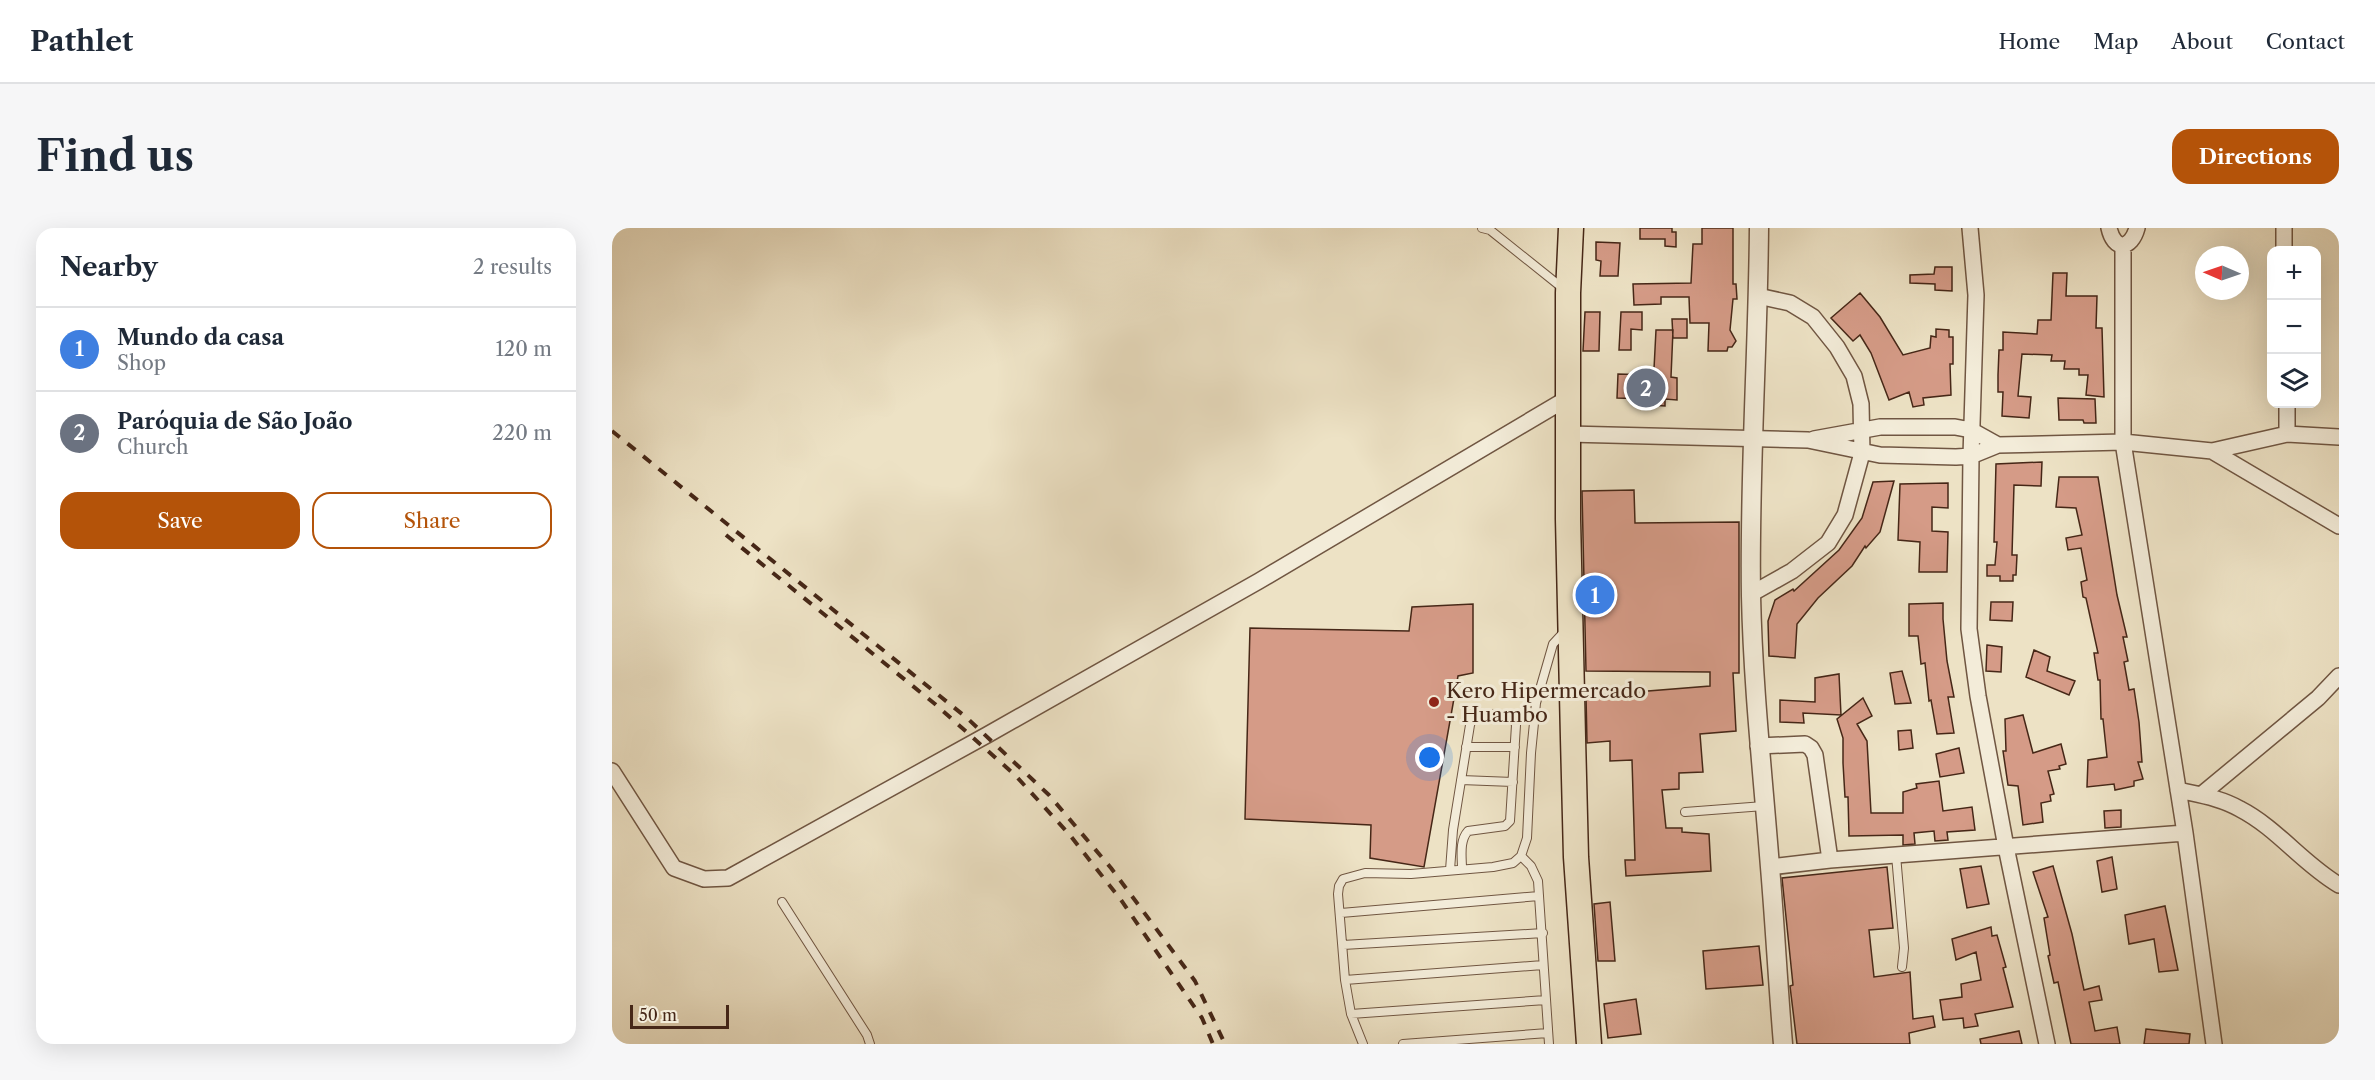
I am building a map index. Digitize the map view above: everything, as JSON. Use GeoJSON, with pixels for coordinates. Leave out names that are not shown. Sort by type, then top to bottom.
{"type":"FeatureCollection","features":[{"type":"Feature","properties":{"kind":"main road"},"geometry":{"type":"LineString","coordinates":[[1571,228],[1568,293],[1568,434],[1576,857],[1590,1044]]}},
{"type":"Feature","properties":{"kind":"street"},"geometry":{"type":"LineString","coordinates":[[1759,228],[1752,438],[1751,594],[1758,746],[1770,867],[1783,1044]]}},
{"type":"Feature","properties":{"kind":"street"},"geometry":{"type":"LineString","coordinates":[[1970,228],[1976,295],[1971,430],[1969,628],[1978,696],[2006,848],[2047,1044]]}},
{"type":"Feature","properties":{"kind":"street"},"geometry":{"type":"LineString","coordinates":[[2109,228],[2111,238],[2117,244],[2123,245],[2130,243],[2137,228]]}},
{"type":"Feature","properties":{"kind":"street"},"geometry":{"type":"LineString","coordinates":[[2284,228],[2284,246]]}},
{"type":"Feature","properties":{"kind":"street"},"geometry":{"type":"LineString","coordinates":[[2123,245],[2123,442],[2185,833],[2214,1044]]}},
{"type":"Feature","properties":{"kind":"street"},"geometry":{"type":"LineString","coordinates":[[1751,594],[1792,571],[1828,543],[1845,515],[1862,453],[1861,404],[1854,376],[1837,347],[1813,317],[1790,303],[1758,296]]}},
{"type":"Feature","properties":{"kind":"street"},"geometry":{"type":"LineString","coordinates":[[612,771],[674,868],[704,879],[728,878],[1259,581],[1568,398]]}},
{"type":"Feature","properties":{"kind":"street"},"geometry":{"type":"LineString","coordinates":[[2287,408],[2287,434]]}},
{"type":"Feature","properties":{"kind":"street"},"geometry":{"type":"LineString","coordinates":[[1808,440],[1880,427],[1955,428],[1971,430],[1998,445]]}},
{"type":"Feature","properties":{"kind":"street"},"geometry":{"type":"LineString","coordinates":[[1568,434],[1808,440],[1880,455],[1971,456],[1998,445],[2123,442],[2212,451],[2287,434],[2339,437]]}},
{"type":"Feature","properties":{"kind":"street"},"geometry":{"type":"LineString","coordinates":[[2212,451],[2339,526]]}},
{"type":"Feature","properties":{"kind":"street"},"geometry":{"type":"LineString","coordinates":[[2201,795],[2318,698],[2339,676]]}},
{"type":"Feature","properties":{"kind":"street"},"geometry":{"type":"LineString","coordinates":[[1758,746],[1805,744],[1811,748],[1815,755],[1830,860]]}},
{"type":"Feature","properties":{"kind":"street"},"geometry":{"type":"LineString","coordinates":[[2178,790],[2201,795],[2241,809],[2264,825],[2312,867],[2339,885]]}},
{"type":"Feature","properties":{"kind":"street"},"geometry":{"type":"LineString","coordinates":[[1770,867],[1830,860],[2185,833]]}},
{"type":"Feature","properties":{"kind":"lane"},"geometry":{"type":"LineString","coordinates":[[1482,228],[1490,230],[1568,293]]}},
{"type":"Feature","properties":{"kind":"lane"},"geometry":{"type":"LineString","coordinates":[[1363,1044],[1351,1014],[1345,980],[1339,886],[1343,879],[1365,873],[1411,874],[1462,869],[1513,863],[1521,856],[1527,838],[1536,703],[1553,644],[1572,623]]}},
{"type":"Feature","properties":{"kind":"lane"},"geometry":{"type":"LineString","coordinates":[[1450,870],[1453,830],[1470,725],[1473,717],[1479,714],[1508,715],[1513,717],[1516,725],[1510,821],[1505,826],[1468,831],[1464,835],[1462,869]]}},
{"type":"Feature","properties":{"kind":"lane"},"geometry":{"type":"LineString","coordinates":[[1466,747],[1515,747]]}},
{"type":"Feature","properties":{"kind":"lane"},"geometry":{"type":"LineString","coordinates":[[1461,780],[1513,782]]}},
{"type":"Feature","properties":{"kind":"lane"},"geometry":{"type":"LineString","coordinates":[[1686,812],[1764,806]]}},
{"type":"Feature","properties":{"kind":"lane"},"geometry":{"type":"LineString","coordinates":[[1896,855],[1903,928],[1902,967]]}},
{"type":"Feature","properties":{"kind":"lane"},"geometry":{"type":"LineString","coordinates":[[1521,856],[1531,866],[1538,881],[1549,1044]]}},
{"type":"Feature","properties":{"kind":"lane"},"geometry":{"type":"LineString","coordinates":[[1341,913],[1539,896]]}},
{"type":"Feature","properties":{"kind":"lane"},"geometry":{"type":"LineString","coordinates":[[782,902],[867,1035],[870,1044]]}},
{"type":"Feature","properties":{"kind":"lane"},"geometry":{"type":"LineString","coordinates":[[1343,945],[1543,933]]}},
{"type":"Feature","properties":{"kind":"lane"},"geometry":{"type":"LineString","coordinates":[[1345,980],[1544,965]]}},
{"type":"Feature","properties":{"kind":"lane"},"geometry":{"type":"LineString","coordinates":[[1351,1014],[1546,1000]]}},
{"type":"Feature","properties":{"kind":"lane"},"geometry":{"type":"LineString","coordinates":[[1403,1044],[1548,1033]]}},
{"type":"Feature","properties":{"kind":"building"},"geometry":{"type":"Polygon","coordinates":[[[1640,228],[1672,228],[1672,232],[1676,232],[1676,247],[1665,246],[1665,239],[1640,239],[1640,228]]]}},
{"type":"Feature","properties":{"kind":"building"},"geometry":{"type":"Polygon","coordinates":[[[1702,228],[1733,228],[1733,284],[1736,284],[1737,299],[1733,299],[1730,330],[1736,341],[1732,347],[1728,347],[1727,351],[1708,351],[1709,323],[1690,323],[1689,297],[1661,297],[1661,304],[1634,305],[1633,284],[1691,283],[1693,244],[1702,244],[1702,228]]]}},
{"type":"Feature","properties":{"kind":"building"},"geometry":{"type":"Polygon","coordinates":[[[1596,242],[1620,243],[1618,276],[1600,276],[1601,261],[1596,260],[1596,242]]]}},
{"type":"Feature","properties":{"kind":"building"},"geometry":{"type":"Polygon","coordinates":[[[1935,267],[1952,267],[1952,291],[1935,290],[1935,284],[1910,283],[1910,275],[1934,274],[1935,267]]]}},
{"type":"Feature","properties":{"kind":"building"},"geometry":{"type":"Polygon","coordinates":[[[2053,273],[2067,273],[2066,296],[2097,296],[2096,328],[2102,328],[2104,397],[2086,395],[2088,375],[2079,375],[2079,369],[2064,369],[2065,361],[2051,361],[2052,355],[2022,354],[2018,396],[2031,397],[2029,418],[2002,416],[2003,392],[1998,392],[1998,375],[1999,350],[2003,350],[2003,332],[2037,334],[2038,320],[2051,320],[2053,273]]]}},
{"type":"Feature","properties":{"kind":"building"},"geometry":{"type":"Polygon","coordinates":[[[1860,293],[1880,317],[1903,355],[1930,348],[1931,336],[1936,337],[1936,329],[1949,330],[1949,337],[1953,337],[1953,364],[1950,364],[1951,395],[1923,398],[1924,405],[1913,407],[1909,392],[1889,400],[1871,353],[1860,335],[1853,341],[1831,318],[1860,293]]]}},
{"type":"Feature","properties":{"kind":"building"},"geometry":{"type":"Polygon","coordinates":[[[1585,312],[1600,312],[1599,351],[1583,351],[1585,312]]]}},
{"type":"Feature","properties":{"kind":"building"},"geometry":{"type":"Polygon","coordinates":[[[1621,312],[1642,312],[1642,330],[1631,329],[1631,350],[1619,350],[1621,312]]]}},
{"type":"Feature","properties":{"kind":"building"},"geometry":{"type":"Polygon","coordinates":[[[1672,319],[1687,319],[1687,338],[1673,338],[1672,319]]]}},
{"type":"Feature","properties":{"kind":"building"},"geometry":{"type":"Polygon","coordinates":[[[1656,330],[1673,330],[1671,377],[1677,378],[1677,400],[1665,399],[1665,406],[1651,405],[1650,399],[1617,398],[1618,374],[1651,375],[1651,369],[1654,369],[1656,330]]]}},
{"type":"Feature","properties":{"kind":"building"},"geometry":{"type":"Polygon","coordinates":[[[2058,398],[2095,399],[2096,423],[2084,423],[2083,420],[2059,420],[2058,398]]]}},
{"type":"Feature","properties":{"kind":"building"},"geometry":{"type":"Polygon","coordinates":[[[2042,462],[2041,486],[2014,485],[2012,555],[2017,555],[2016,575],[2013,575],[2013,581],[2000,581],[2000,576],[1987,576],[1987,565],[1995,565],[1997,542],[1994,542],[1996,464],[2042,462]]]}},
{"type":"Feature","properties":{"kind":"building"},"geometry":{"type":"Polygon","coordinates":[[[2059,477],[2098,477],[2117,595],[2127,637],[2123,637],[2128,661],[2124,662],[2129,690],[2134,689],[2139,722],[2142,762],[2138,762],[2143,779],[2134,781],[2134,786],[2115,790],[2114,784],[2087,787],[2088,760],[2107,757],[2103,719],[2101,719],[2100,680],[2098,680],[2094,653],[2098,653],[2086,598],[2083,597],[2081,582],[2087,580],[2081,548],[2068,550],[2066,538],[2082,535],[2076,508],[2056,507],[2059,477]]]}},
{"type":"Feature","properties":{"kind":"building"},"geometry":{"type":"Polygon","coordinates":[[[1894,481],[1880,532],[1866,548],[1865,546],[1852,566],[1818,598],[1797,624],[1795,658],[1769,656],[1768,621],[1775,600],[1793,589],[1794,591],[1839,550],[1862,518],[1873,482],[1894,481]]]}},
{"type":"Feature","properties":{"kind":"building"},"geometry":{"type":"Polygon","coordinates":[[[1948,483],[1948,508],[1932,507],[1932,531],[1948,532],[1947,572],[1919,572],[1920,542],[1898,540],[1900,484],[1948,483]]]}},
{"type":"Feature","properties":{"kind":"building"},"geometry":{"type":"Polygon","coordinates":[[[1634,490],[1635,523],[1739,522],[1739,673],[1733,673],[1736,731],[1700,734],[1703,772],[1679,773],[1679,789],[1662,790],[1666,828],[1682,828],[1682,832],[1709,834],[1711,871],[1626,876],[1625,860],[1635,860],[1632,760],[1610,761],[1610,741],[1587,743],[1586,696],[1710,686],[1710,672],[1586,671],[1582,491],[1634,490]]]}},
{"type":"Feature","properties":{"kind":"building"},"geometry":{"type":"Polygon","coordinates":[[[1991,602],[2013,602],[2012,621],[1990,620],[1991,602]]]}},
{"type":"Feature","properties":{"kind":"building"},"geometry":{"type":"Polygon","coordinates":[[[1943,603],[1947,661],[1954,697],[1948,697],[1954,733],[1937,734],[1931,700],[1929,701],[1925,663],[1921,664],[1918,636],[1909,636],[1909,604],[1943,603]]]}},
{"type":"Feature","properties":{"kind":"building"},"geometry":{"type":"Polygon","coordinates":[[[1473,604],[1473,673],[1458,676],[1424,867],[1370,858],[1371,825],[1245,819],[1250,628],[1409,631],[1412,607],[1473,604]]]}},
{"type":"Feature","properties":{"kind":"building"},"geometry":{"type":"Polygon","coordinates":[[[1987,645],[2002,647],[2001,672],[1986,671],[1987,645]]]}},
{"type":"Feature","properties":{"kind":"building"},"geometry":{"type":"Polygon","coordinates":[[[2034,650],[2050,657],[2047,671],[2075,681],[2069,695],[2026,677],[2034,650]]]}},
{"type":"Feature","properties":{"kind":"building"},"geometry":{"type":"Polygon","coordinates":[[[1902,671],[1911,703],[1895,704],[1890,673],[1902,671]]]}},
{"type":"Feature","properties":{"kind":"building"},"geometry":{"type":"Polygon","coordinates":[[[1839,674],[1841,715],[1803,713],[1804,723],[1780,722],[1780,700],[1815,702],[1815,678],[1839,674]]]}},
{"type":"Feature","properties":{"kind":"building"},"geometry":{"type":"Polygon","coordinates":[[[1863,698],[1872,716],[1857,724],[1867,741],[1871,813],[1903,813],[1903,792],[1917,788],[1916,784],[1939,781],[1943,811],[1972,807],[1975,830],[1947,832],[1948,840],[1935,841],[1934,831],[1914,833],[1915,844],[1903,845],[1903,835],[1849,836],[1843,738],[1837,719],[1863,698]]]}},
{"type":"Feature","properties":{"kind":"building"},"geometry":{"type":"Polygon","coordinates":[[[2023,715],[2033,753],[2061,744],[2066,764],[2059,766],[2060,769],[2048,771],[2054,794],[2050,795],[2051,801],[2041,803],[2043,822],[2023,825],[2018,786],[2008,785],[2003,751],[2006,751],[2005,719],[2023,715]]]}},
{"type":"Feature","properties":{"kind":"building"},"geometry":{"type":"Polygon","coordinates":[[[1911,730],[1913,748],[1899,750],[1898,731],[1911,730]]]}},
{"type":"Feature","properties":{"kind":"building"},"geometry":{"type":"Polygon","coordinates":[[[1959,748],[1964,773],[1940,777],[1936,754],[1959,748]]]}},
{"type":"Feature","properties":{"kind":"building"},"geometry":{"type":"Polygon","coordinates":[[[2121,810],[2121,827],[2105,828],[2104,811],[2121,810]]]}},
{"type":"Feature","properties":{"kind":"building"},"geometry":{"type":"Polygon","coordinates":[[[2112,857],[2117,889],[2102,892],[2097,861],[2112,857]]]}},
{"type":"Feature","properties":{"kind":"building"},"geometry":{"type":"Polygon","coordinates":[[[1981,866],[1989,904],[1967,908],[1960,869],[1981,866]]]}},
{"type":"Feature","properties":{"kind":"building"},"geometry":{"type":"Polygon","coordinates":[[[2053,866],[2072,934],[2084,990],[2099,986],[2102,1000],[2089,1002],[2095,1031],[2117,1027],[2120,1044],[2071,1044],[2058,982],[2054,983],[2048,956],[2050,955],[2044,918],[2048,917],[2033,872],[2053,866]]]}},
{"type":"Feature","properties":{"kind":"building"},"geometry":{"type":"Polygon","coordinates":[[[1887,867],[1893,928],[1869,930],[1874,977],[1910,972],[1913,1019],[1933,1016],[1935,1027],[1909,1033],[1910,1044],[1797,1044],[1782,878],[1887,867]]]}},
{"type":"Feature","properties":{"kind":"building"},"geometry":{"type":"Polygon","coordinates":[[[1610,902],[1615,961],[1598,961],[1594,904],[1610,902]]]}},
{"type":"Feature","properties":{"kind":"building"},"geometry":{"type":"Polygon","coordinates":[[[2165,906],[2178,970],[2159,972],[2154,939],[2129,944],[2125,915],[2165,906]]]}},
{"type":"Feature","properties":{"kind":"building"},"geometry":{"type":"Polygon","coordinates":[[[1991,927],[1992,936],[1997,935],[2006,967],[2003,968],[2013,1007],[1975,1014],[1978,1026],[1964,1028],[1963,1018],[1943,1020],[1940,1000],[1962,997],[1961,984],[1981,980],[1976,952],[1956,960],[1952,939],[1991,927]]]}},
{"type":"Feature","properties":{"kind":"building"},"geometry":{"type":"Polygon","coordinates":[[[1759,946],[1763,985],[1706,989],[1703,951],[1759,946]]]}},
{"type":"Feature","properties":{"kind":"building"},"geometry":{"type":"Polygon","coordinates":[[[1636,999],[1641,1034],[1608,1038],[1604,1004],[1636,999]]]}},
{"type":"Feature","properties":{"kind":"building"},"geometry":{"type":"Polygon","coordinates":[[[2146,1029],[2190,1034],[2189,1044],[2144,1044],[2146,1029]]]}},
{"type":"Feature","properties":{"kind":"building"},"geometry":{"type":"Polygon","coordinates":[[[2019,1031],[2022,1044],[1981,1044],[1980,1039],[2019,1031]]]}},
{"type":"Feature","properties":{"kind":"railway"},"geometry":{"type":"LineString","coordinates":[[612,431],[967,718],[1049,795],[1111,868],[1195,981],[1225,1044]]}},
{"type":"Feature","properties":{"kind":"railway"},"geometry":{"type":"LineString","coordinates":[[726,535],[935,704],[1015,775],[1069,834],[1121,900],[1202,1018],[1213,1044]]}},
{"type":"Feature","properties":{"kind":"place","name":"Paróquia de São João"},"geometry":{"type":"Point","coordinates":[1646,388]}},
{"type":"Feature","properties":{"kind":"place","name":"Mundo da casa"},"geometry":{"type":"Point","coordinates":[1595,595]}},
{"type":"Feature","properties":{"kind":"place","name":"Kero Hipermercado - Huambo"},"geometry":{"type":"Point","coordinates":[1434,702]}}]}
